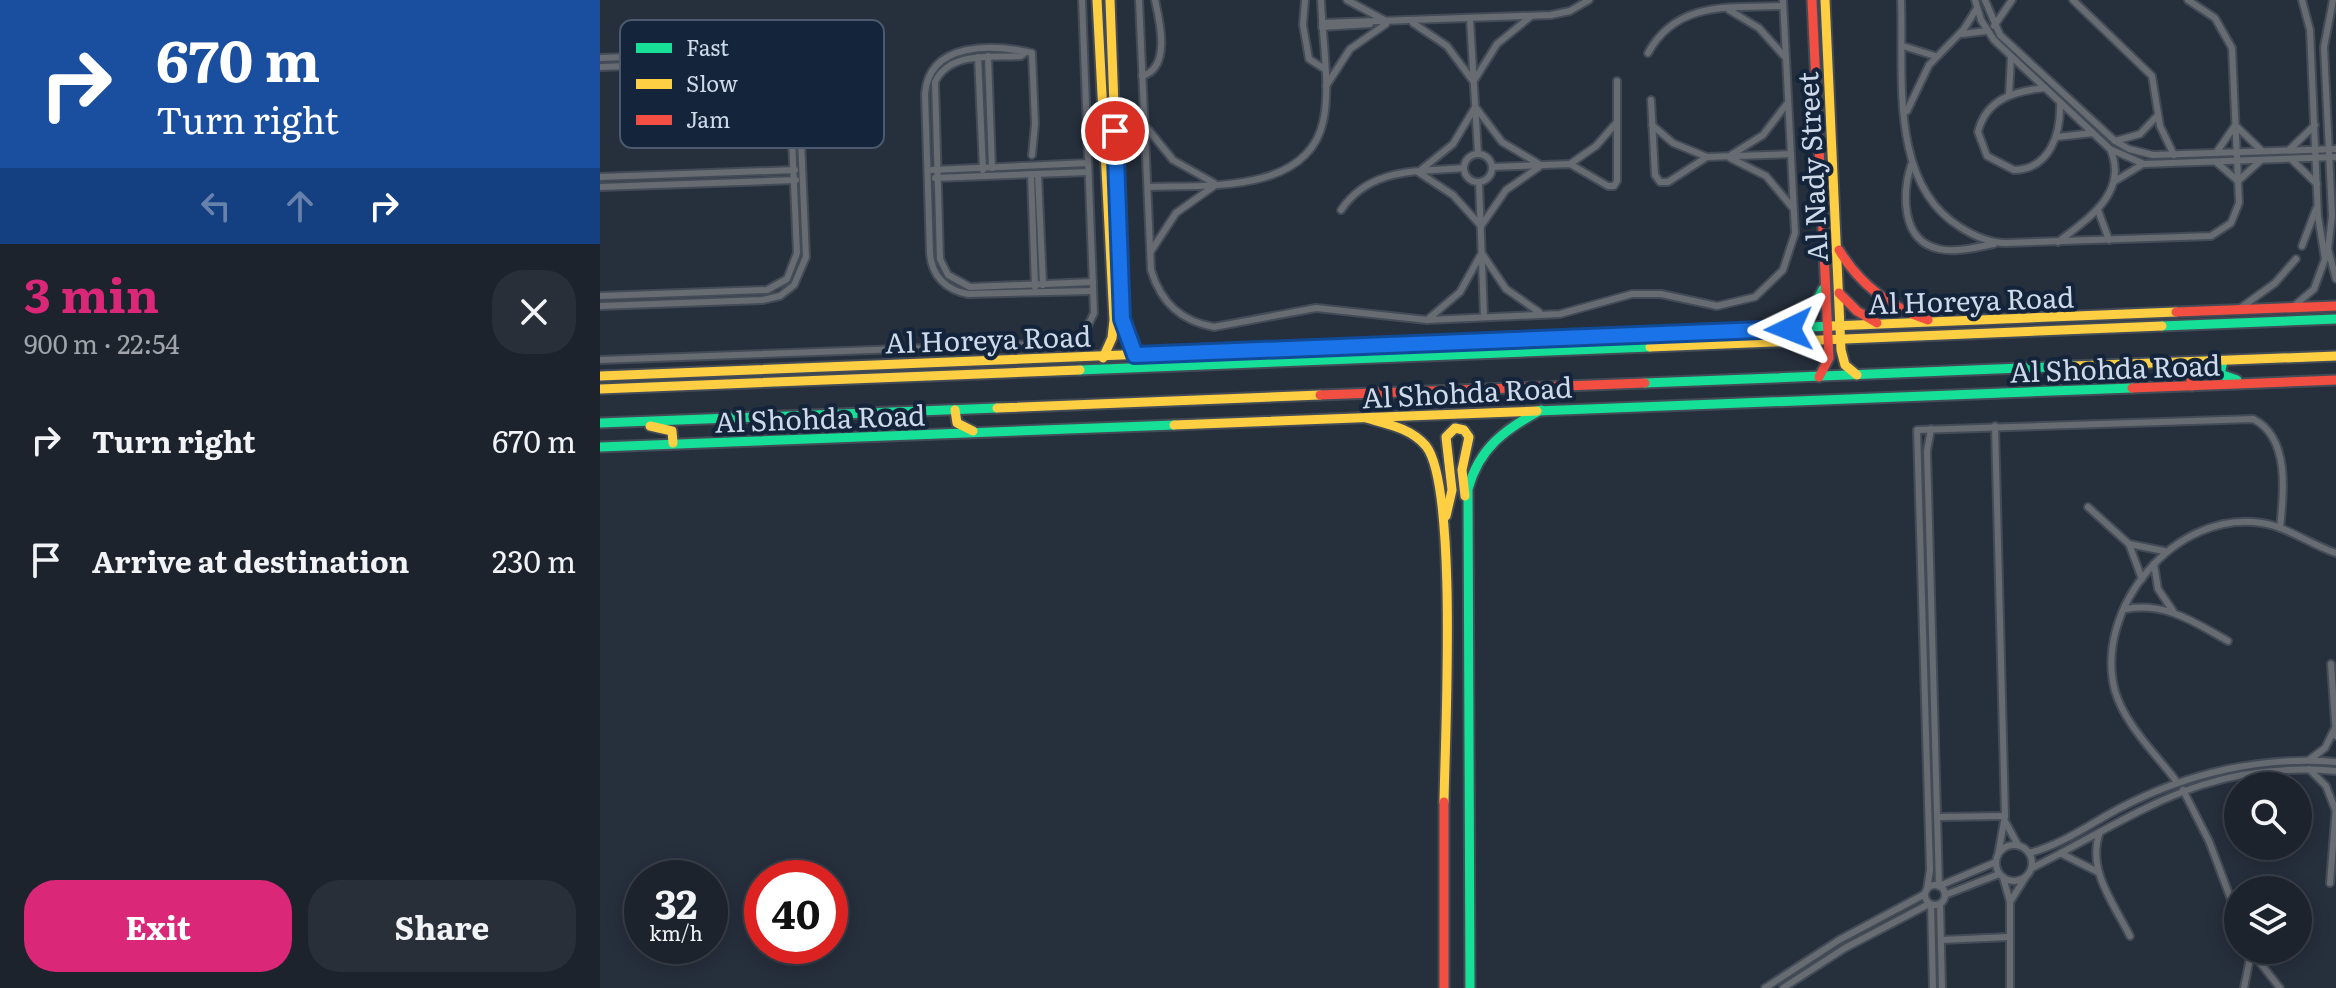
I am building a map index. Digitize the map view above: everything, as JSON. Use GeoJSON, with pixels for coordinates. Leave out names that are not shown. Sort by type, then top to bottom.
{"type":"FeatureCollection","features":[{"type":"Feature","properties":{"kind":"street"},"geometry":{"type":"LineString","coordinates":[[600,360],[1064,343],[1083,336],[1091,325],[1093,282],[1082,0]]}},
{"type":"Feature","properties":{"kind":"street"},"geometry":{"type":"LineString","coordinates":[[1097,0],[1114,326],[1103,368]]}},
{"type":"Feature","properties":{"kind":"street"},"geometry":{"type":"LineString","coordinates":[[1110,0],[1122,319],[1137,367]]}},
{"type":"Feature","properties":{"kind":"street"},"geometry":{"type":"LineString","coordinates":[[1139,0],[1151,270],[1163,298],[1173,309],[1199,324],[1230,327],[1280,312],[1316,308],[1427,320],[1542,314],[1569,312],[1632,294],[1661,294],[1717,306],[1743,302],[1766,290],[1783,270],[1793,246],[1783,3],[1697,11],[1677,20],[1660,34],[1648,53]]}},
{"type":"Feature","properties":{"kind":"street"},"geometry":{"type":"LineString","coordinates":[[1142,76],[1154,70],[1158,62],[1160,37],[1155,0]]}},
{"type":"Feature","properties":{"kind":"street"},"geometry":{"type":"LineString","coordinates":[[1305,0],[1303,25],[1309,59],[1313,65],[1323,68]]}},
{"type":"Feature","properties":{"kind":"street"},"geometry":{"type":"LineString","coordinates":[[1148,187],[1217,185],[1281,172],[1301,160],[1321,132],[1324,89],[1321,0]]}},
{"type":"Feature","properties":{"kind":"street"},"geometry":{"type":"LineString","coordinates":[[1347,0],[1389,23]]}},
{"type":"Feature","properties":{"kind":"street"},"geometry":{"type":"LineString","coordinates":[[1322,25],[1560,14],[1589,0]]}},
{"type":"Feature","properties":{"kind":"street"},"geometry":{"type":"LineString","coordinates":[[1726,8],[1740,0]]}},
{"type":"Feature","properties":{"kind":"street"},"geometry":{"type":"LineString","coordinates":[[1901,0],[1911,165],[1906,188],[1907,218],[1918,237],[1941,250],[1999,243],[2215,235],[2236,215],[2237,152],[2229,39],[2215,18],[2188,0]]}},
{"type":"Feature","properties":{"kind":"street"},"geometry":{"type":"LineString","coordinates":[[1985,0],[1994,26],[2115,141],[2145,154],[2333,149]]}},
{"type":"Feature","properties":{"kind":"street"},"geometry":{"type":"LineString","coordinates":[[1994,26],[2012,0]]}},
{"type":"Feature","properties":{"kind":"street"},"geometry":{"type":"LineString","coordinates":[[2073,0],[2103,33],[2147,69],[2156,89],[2158,115],[2174,155]]}},
{"type":"Feature","properties":{"kind":"street"},"geometry":{"type":"LineString","coordinates":[[2289,308],[2314,289],[2323,270],[2326,249],[2317,205],[2310,30],[2302,0]]}},
{"type":"Feature","properties":{"kind":"street"},"geometry":{"type":"LineString","coordinates":[[2333,0],[2324,47],[2328,125],[2333,149],[2328,249],[2336,279]]}},
{"type":"Feature","properties":{"kind":"street"},"geometry":{"type":"LineString","coordinates":[[1813,5],[1826,4]]}},
{"type":"Feature","properties":{"kind":"street","name":"Al Nady Street"},"geometry":{"type":"LineString","coordinates":[[1826,4],[1841,339],[1843,360],[1857,375]]}},
{"type":"Feature","properties":{"kind":"street"},"geometry":{"type":"LineString","coordinates":[[1906,115],[1918,84],[1935,56],[1958,35],[1976,4]]}},
{"type":"Feature","properties":{"kind":"street"},"geometry":{"type":"LineString","coordinates":[[1976,4],[1987,31],[2011,57],[2110,149],[2144,164],[2333,158]]}},
{"type":"Feature","properties":{"kind":"street","name":"Al Nady Street"},"geometry":{"type":"LineString","coordinates":[[1813,5],[1829,358],[1819,377]]}},
{"type":"Feature","properties":{"kind":"street"},"geometry":{"type":"LineString","coordinates":[[1726,8],[1759,28],[1786,59]]}},
{"type":"Feature","properties":{"kind":"street"},"geometry":{"type":"LineString","coordinates":[[1474,83],[1497,44],[1532,16]]}},
{"type":"Feature","properties":{"kind":"street"},"geometry":{"type":"LineString","coordinates":[[1470,19],[1478,154]]}},
{"type":"Feature","properties":{"kind":"street"},"geometry":{"type":"LineString","coordinates":[[1409,22],[1447,46],[1474,83]]}},
{"type":"Feature","properties":{"kind":"street"},"geometry":{"type":"LineString","coordinates":[[1324,89],[1350,49],[1389,23]]}},
{"type":"Feature","properties":{"kind":"street"},"geometry":{"type":"LineString","coordinates":[[1958,35],[1987,31]]}},
{"type":"Feature","properties":{"kind":"street"},"geometry":{"type":"LineString","coordinates":[[1903,46],[1935,56]]}},
{"type":"Feature","properties":{"kind":"street"},"geometry":{"type":"LineString","coordinates":[[1032,155],[1033,55],[1020,48],[978,49],[946,56],[927,79],[931,260],[944,284],[968,294],[1093,282]]}},
{"type":"Feature","properties":{"kind":"street"},"geometry":{"type":"LineString","coordinates":[[978,49],[983,176]]}},
{"type":"Feature","properties":{"kind":"street"},"geometry":{"type":"LineString","coordinates":[[987,49],[992,176]]}},
{"type":"Feature","properties":{"kind":"street"},"geometry":{"type":"LineString","coordinates":[[1026,52],[1021,56],[978,58],[950,64],[935,82],[939,252],[948,275],[970,287],[1093,291]]}},
{"type":"Feature","properties":{"kind":"street"},"geometry":{"type":"LineString","coordinates":[[600,58],[620,57]]}},
{"type":"Feature","properties":{"kind":"street"},"geometry":{"type":"LineString","coordinates":[[2009,95],[2011,57]]}},
{"type":"Feature","properties":{"kind":"street"},"geometry":{"type":"LineString","coordinates":[[600,67],[620,66]]}},
{"type":"Feature","properties":{"kind":"street"},"geometry":{"type":"LineString","coordinates":[[1492,167],[1570,164],[1608,186],[1615,185],[1617,81]]}},
{"type":"Feature","properties":{"kind":"street"},"geometry":{"type":"LineString","coordinates":[[2045,88],[2009,95],[1985,113],[1978,132],[1982,148],[1995,163],[2014,170],[2030,166],[2047,155],[2057,137],[2059,102]]}},
{"type":"Feature","properties":{"kind":"street"},"geometry":{"type":"LineString","coordinates":[[1651,100],[1655,175],[1660,182],[1668,182],[1707,157]]}},
{"type":"Feature","properties":{"kind":"street"},"geometry":{"type":"LineString","coordinates":[[1727,157],[1763,135],[1788,102]]}},
{"type":"Feature","properties":{"kind":"street"},"geometry":{"type":"LineString","coordinates":[[1475,106],[1502,142],[1542,165]]}},
{"type":"Feature","properties":{"kind":"street"},"geometry":{"type":"LineString","coordinates":[[1418,172],[1453,144],[1475,106]]}},
{"type":"Feature","properties":{"kind":"street"},"geometry":{"type":"LineString","coordinates":[[2115,141],[2140,134],[2158,115]]}},
{"type":"Feature","properties":{"kind":"street"},"geometry":{"type":"LineString","coordinates":[[1570,164],[1596,146],[1617,122]]}},
{"type":"Feature","properties":{"kind":"street"},"geometry":{"type":"LineString","coordinates":[[2235,124],[2247,140],[2262,151]]}},
{"type":"Feature","properties":{"kind":"street"},"geometry":{"type":"LineString","coordinates":[[2216,153],[2235,124]]}},
{"type":"Feature","properties":{"kind":"street"},"geometry":{"type":"LineString","coordinates":[[1652,125],[1681,148],[1707,157],[1791,154]]}},
{"type":"Feature","properties":{"kind":"street"},"geometry":{"type":"LineString","coordinates":[[2289,150],[2315,125]]}},
{"type":"Feature","properties":{"kind":"street"},"geometry":{"type":"LineString","coordinates":[[2328,125],[2336,135]]}},
{"type":"Feature","properties":{"kind":"street"},"geometry":{"type":"LineString","coordinates":[[1146,127],[1173,160],[1217,185]]}},
{"type":"Feature","properties":{"kind":"street"},"geometry":{"type":"LineString","coordinates":[[2057,137],[2093,133]]}},
{"type":"Feature","properties":{"kind":"street"},"geometry":{"type":"LineString","coordinates":[[600,296],[767,290],[787,279],[796,259],[793,148]]}},
{"type":"Feature","properties":{"kind":"street"},"geometry":{"type":"LineString","coordinates":[[600,306],[768,300],[790,289],[801,275],[806,257],[802,148]]}},
{"type":"Feature","properties":{"kind":"street"},"geometry":{"type":"LineString","coordinates":[[2110,149],[2115,181]]}},
{"type":"Feature","properties":{"kind":"street"},"geometry":{"type":"LineString","coordinates":[[1478,154],[1488,157],[1492,167],[1489,177],[1479,182],[1469,178],[1464,168],[1468,158],[1478,154]]}},
{"type":"Feature","properties":{"kind":"street"},"geometry":{"type":"LineString","coordinates":[[1727,157],[1766,176],[1793,210]]}},
{"type":"Feature","properties":{"kind":"street"},"geometry":{"type":"LineString","coordinates":[[2291,159],[2317,184]]}},
{"type":"Feature","properties":{"kind":"street"},"geometry":{"type":"LineString","coordinates":[[2238,181],[2262,160]]}},
{"type":"Feature","properties":{"kind":"street"},"geometry":{"type":"LineString","coordinates":[[2216,162],[2238,181]]}},
{"type":"Feature","properties":{"kind":"street"},"geometry":{"type":"LineString","coordinates":[[927,170],[1088,163]]}},
{"type":"Feature","properties":{"kind":"street"},"geometry":{"type":"LineString","coordinates":[[2058,242],[2098,210],[2115,181],[2144,164]]}},
{"type":"Feature","properties":{"kind":"street"},"geometry":{"type":"LineString","coordinates":[[1481,226],[1506,190],[1542,165]]}},
{"type":"Feature","properties":{"kind":"street"},"geometry":{"type":"LineString","coordinates":[[1911,165],[1925,193],[1945,216],[1970,233],[1999,243]]}},
{"type":"Feature","properties":{"kind":"street"},"geometry":{"type":"LineString","coordinates":[[1341,210],[1353,194],[1377,178],[1464,168]]}},
{"type":"Feature","properties":{"kind":"street"},"geometry":{"type":"LineString","coordinates":[[600,177],[803,170]]}},
{"type":"Feature","properties":{"kind":"street"},"geometry":{"type":"LineString","coordinates":[[927,179],[1088,172]]}},
{"type":"Feature","properties":{"kind":"street"},"geometry":{"type":"LineString","coordinates":[[1418,172],[1453,195],[1481,226]]}},
{"type":"Feature","properties":{"kind":"street"},"geometry":{"type":"LineString","coordinates":[[1034,174],[1039,289]]}},
{"type":"Feature","properties":{"kind":"street"},"geometry":{"type":"LineString","coordinates":[[667,175],[667,185]]}},
{"type":"Feature","properties":{"kind":"street"},"geometry":{"type":"LineString","coordinates":[[2331,184],[2336,176]]}},
{"type":"Feature","properties":{"kind":"street"},"geometry":{"type":"LineString","coordinates":[[600,187],[803,180]]}},
{"type":"Feature","properties":{"kind":"street"},"geometry":{"type":"LineString","coordinates":[[1479,182],[1484,317]]}},
{"type":"Feature","properties":{"kind":"street"},"geometry":{"type":"LineString","coordinates":[[1151,252],[1176,213],[1217,185]]}},
{"type":"Feature","properties":{"kind":"street"},"geometry":{"type":"LineString","coordinates":[[2331,200],[2336,211]]}},
{"type":"Feature","properties":{"kind":"street"},"geometry":{"type":"LineString","coordinates":[[2302,246],[2317,205]]}},
{"type":"Feature","properties":{"kind":"street"},"geometry":{"type":"LineString","coordinates":[[2098,210],[2109,240]]}},
{"type":"Feature","properties":{"kind":"street"},"geometry":{"type":"LineString","coordinates":[[1836,245],[1852,270],[1873,292],[1911,315],[1939,323]]}},
{"type":"Feature","properties":{"kind":"street"},"geometry":{"type":"LineString","coordinates":[[1482,252],[1506,289],[1542,314]]}},
{"type":"Feature","properties":{"kind":"street"},"geometry":{"type":"LineString","coordinates":[[1427,320],[1460,292],[1482,252]]}},
{"type":"Feature","properties":{"kind":"street"},"geometry":{"type":"LineString","coordinates":[[2235,311],[2275,283],[2296,259]]}},
{"type":"Feature","properties":{"kind":"street"},"geometry":{"type":"LineString","coordinates":[[1785,329],[1810,312],[1825,286]]}},
{"type":"Feature","properties":{"kind":"street"},"geometry":{"type":"LineString","coordinates":[[1838,292],[1857,311],[1880,325]]}},
{"type":"Feature","properties":{"kind":"street"},"geometry":{"type":"LineString","coordinates":[[672,293],[673,304]]}},
{"type":"Feature","properties":{"kind":"street","name":"Al Horeya Road"},"geometry":{"type":"LineString","coordinates":[[600,376],[2336,306]]}},
{"type":"Feature","properties":{"kind":"street"},"geometry":{"type":"LineString","coordinates":[[2272,309],[2272,322]]}},
{"type":"Feature","properties":{"kind":"street","name":"Al Horeya Road"},"geometry":{"type":"LineString","coordinates":[[600,389],[2336,319]]}},
{"type":"Feature","properties":{"kind":"street","name":"Al Shohda Road"},"geometry":{"type":"LineString","coordinates":[[600,423],[2336,356]]}},
{"type":"Feature","properties":{"kind":"street"},"geometry":{"type":"LineString","coordinates":[[2223,361],[2219,367],[2222,377],[2251,383]]}},
{"type":"Feature","properties":{"kind":"street"},"geometry":{"type":"LineString","coordinates":[[2153,363],[2188,371],[2193,378],[2192,386]]}},
{"type":"Feature","properties":{"kind":"street","name":"Al Shohda Road"},"geometry":{"type":"LineString","coordinates":[[600,447],[2336,380]]}},
{"type":"Feature","properties":{"kind":"street"},"geometry":{"type":"LineString","coordinates":[[955,410],[959,425],[980,433]]}},
{"type":"Feature","properties":{"kind":"street"},"geometry":{"type":"LineString","coordinates":[[1470,988],[1467,501],[1470,476],[1488,444],[1507,427],[1541,410]]}},
{"type":"Feature","properties":{"kind":"street"},"geometry":{"type":"LineString","coordinates":[[1366,418],[1405,429],[1425,445],[1437,468],[1444,520],[1444,988]]}},
{"type":"Feature","properties":{"kind":"street"},"geometry":{"type":"LineString","coordinates":[[1933,988],[1930,904],[1926,891],[1930,870],[1915,431],[2253,419],[2274,438],[2279,450],[2280,528]]}},
{"type":"Feature","properties":{"kind":"street"},"geometry":{"type":"LineString","coordinates":[[638,422],[670,429],[675,435],[673,443]]}},
{"type":"Feature","properties":{"kind":"street"},"geometry":{"type":"LineString","coordinates":[[1995,426],[2005,816],[1997,858],[2010,902],[2010,988]]}},
{"type":"Feature","properties":{"kind":"street"},"geometry":{"type":"LineString","coordinates":[[1444,520],[1452,490],[1446,437],[1455,428],[1464,430],[1469,437],[1462,476],[1467,501]]}},
{"type":"Feature","properties":{"kind":"street"},"geometry":{"type":"LineString","coordinates":[[1931,429],[1927,451],[1939,886],[1945,895]]}},
{"type":"Feature","properties":{"kind":"street"},"geometry":{"type":"LineString","coordinates":[[2088,507],[2129,544],[2142,579]]}},
{"type":"Feature","properties":{"kind":"street"},"geometry":{"type":"LineString","coordinates":[[2177,782],[2131,722],[2115,688],[2113,649],[2126,609],[2142,579],[2166,551],[2195,532],[2219,524],[2245,522],[2280,528],[2336,553]]}},
{"type":"Feature","properties":{"kind":"street"},"geometry":{"type":"LineString","coordinates":[[2129,544],[2166,551]]}},
{"type":"Feature","properties":{"kind":"street"},"geometry":{"type":"LineString","coordinates":[[2154,563],[2158,589],[2173,611]]}},
{"type":"Feature","properties":{"kind":"street"},"geometry":{"type":"LineString","coordinates":[[2126,609],[2150,606],[2173,611],[2228,641]]}},
{"type":"Feature","properties":{"kind":"street"},"geometry":{"type":"LineString","coordinates":[[2309,761],[2325,748],[2335,733],[2331,664]]}},
{"type":"Feature","properties":{"kind":"street"},"geometry":{"type":"LineString","coordinates":[[2029,853],[2058,844],[2122,807],[2177,782],[2228,769],[2309,761],[2336,762]]}},
{"type":"Feature","properties":{"kind":"street"},"geometry":{"type":"LineString","coordinates":[[2309,769],[2326,786],[2336,808],[2330,883]]}},
{"type":"Feature","properties":{"kind":"street"},"geometry":{"type":"LineString","coordinates":[[1942,988],[1940,904],[1945,895],[2001,876],[2013,881],[2101,830],[2183,790],[2229,777],[2309,769],[2336,771]]}},
{"type":"Feature","properties":{"kind":"street"},"geometry":{"type":"LineString","coordinates":[[2183,790],[2224,876]]}},
{"type":"Feature","properties":{"kind":"street"},"geometry":{"type":"LineString","coordinates":[[1938,817],[2005,816]]}},
{"type":"Feature","properties":{"kind":"street"},"geometry":{"type":"LineString","coordinates":[[2005,816],[2019,846],[2029,853]]}},
{"type":"Feature","properties":{"kind":"street"},"geometry":{"type":"LineString","coordinates":[[2101,830],[2095,851],[2098,872],[2130,936]]}},
{"type":"Feature","properties":{"kind":"street"},"geometry":{"type":"LineString","coordinates":[[1765,988],[1839,940],[1926,891],[1997,858],[2004,848],[2019,846]]}},
{"type":"Feature","properties":{"kind":"street"},"geometry":{"type":"LineString","coordinates":[[2010,902],[2030,872],[2029,853]]}},
{"type":"Feature","properties":{"kind":"street"},"geometry":{"type":"LineString","coordinates":[[2061,853],[2098,872]]}},
{"type":"Feature","properties":{"kind":"street"},"geometry":{"type":"LineString","coordinates":[[1783,988],[1845,948],[1930,904],[1940,904]]}},
{"type":"Feature","properties":{"kind":"street"},"geometry":{"type":"LineString","coordinates":[[1941,940],[2009,937]]}},
{"type":"Feature","properties":{"kind":"street"},"geometry":{"type":"LineString","coordinates":[[2244,988],[2249,964]]}},
{"type":"Feature","properties":{"kind":"street"},"geometry":{"type":"LineString","coordinates":[[2261,964],[2280,988]]}},
{"type":"Feature","properties":{"kind":"traffic: fast"},"geometry":{"type":"LineString","coordinates":[[1788,327],[1810,312],[1823,289]]}},
{"type":"Feature","properties":{"kind":"traffic: fast"},"geometry":{"type":"LineString","coordinates":[[2162,326],[2336,319]]}},
{"type":"Feature","properties":{"kind":"traffic: fast"},"geometry":{"type":"LineString","coordinates":[[1246,350],[1832,326]]}},
{"type":"Feature","properties":{"kind":"traffic: fast"},"geometry":{"type":"LineString","coordinates":[[1080,370],[1650,347]]}},
{"type":"Feature","properties":{"kind":"traffic: fast"},"geometry":{"type":"LineString","coordinates":[[2223,361],[2220,374],[2237,380]]}},
{"type":"Feature","properties":{"kind":"traffic: fast"},"geometry":{"type":"LineString","coordinates":[[1645,383],[2074,366]]}},
{"type":"Feature","properties":{"kind":"traffic: fast"},"geometry":{"type":"LineString","coordinates":[[1537,411],[2132,388]]}},
{"type":"Feature","properties":{"kind":"traffic: fast"},"geometry":{"type":"LineString","coordinates":[[600,423],[997,408]]}},
{"type":"Feature","properties":{"kind":"traffic: fast"},"geometry":{"type":"LineString","coordinates":[[1470,988],[1468,489],[1479,462],[1495,441],[1541,410]]}},
{"type":"Feature","properties":{"kind":"traffic: fast"},"geometry":{"type":"LineString","coordinates":[[600,447],[1174,425]]}},
{"type":"Feature","properties":{"kind":"traffic: slow"},"geometry":{"type":"LineString","coordinates":[[1097,0],[1114,320],[1112,338],[1103,358]]}},
{"type":"Feature","properties":{"kind":"traffic: slow"},"geometry":{"type":"LineString","coordinates":[[1110,0],[1122,319],[1136,360]]}},
{"type":"Feature","properties":{"kind":"traffic: slow"},"geometry":{"type":"LineString","coordinates":[[1825,0],[1841,350],[1845,365],[1857,375]]}},
{"type":"Feature","properties":{"kind":"traffic: slow"},"geometry":{"type":"LineString","coordinates":[[1832,326],[2176,312]]}},
{"type":"Feature","properties":{"kind":"traffic: slow"},"geometry":{"type":"LineString","coordinates":[[1650,347],[2162,326]]}},
{"type":"Feature","properties":{"kind":"traffic: slow"},"geometry":{"type":"LineString","coordinates":[[600,376],[1246,350]]}},
{"type":"Feature","properties":{"kind":"traffic: slow"},"geometry":{"type":"LineString","coordinates":[[2074,366],[2336,356]]}},
{"type":"Feature","properties":{"kind":"traffic: slow"},"geometry":{"type":"LineString","coordinates":[[600,389],[1080,370]]}},
{"type":"Feature","properties":{"kind":"traffic: slow"},"geometry":{"type":"LineString","coordinates":[[997,408],[1320,395]]}},
{"type":"Feature","properties":{"kind":"traffic: slow"},"geometry":{"type":"LineString","coordinates":[[955,410],[957,423],[973,431]]}},
{"type":"Feature","properties":{"kind":"traffic: slow"},"geometry":{"type":"LineString","coordinates":[[1174,425],[1537,411]]}},
{"type":"Feature","properties":{"kind":"traffic: slow"},"geometry":{"type":"LineString","coordinates":[[1366,418],[1398,428],[1420,440],[1426,446],[1436,470],[1446,560],[1444,802]]}},
{"type":"Feature","properties":{"kind":"traffic: slow"},"geometry":{"type":"LineString","coordinates":[[650,426],[672,431],[673,443]]}},
{"type":"Feature","properties":{"kind":"traffic: slow"},"geometry":{"type":"LineString","coordinates":[[1446,516],[1452,490],[1446,437],[1455,428],[1464,430],[1469,437],[1462,470],[1465,496]]}},
{"type":"Feature","properties":{"kind":"traffic: jam"},"geometry":{"type":"LineString","coordinates":[[1812,0],[1829,358],[1819,377]]}},
{"type":"Feature","properties":{"kind":"traffic: jam"},"geometry":{"type":"LineString","coordinates":[[1839,250],[1856,274],[1877,293],[1928,320]]}},
{"type":"Feature","properties":{"kind":"traffic: jam"},"geometry":{"type":"LineString","coordinates":[[1839,293],[1857,311],[1877,323]]}},
{"type":"Feature","properties":{"kind":"traffic: jam"},"geometry":{"type":"LineString","coordinates":[[2176,312],[2336,306]]}},
{"type":"Feature","properties":{"kind":"traffic: jam"},"geometry":{"type":"LineString","coordinates":[[2161,368],[2190,373],[2192,386]]}},
{"type":"Feature","properties":{"kind":"traffic: jam"},"geometry":{"type":"LineString","coordinates":[[2132,388],[2336,380]]}},
{"type":"Feature","properties":{"kind":"traffic: jam"},"geometry":{"type":"LineString","coordinates":[[1320,395],[1645,383]]}},
{"type":"Feature","properties":{"kind":"traffic: jam"},"geometry":{"type":"LineString","coordinates":[[1444,802],[1444,988]]}},
{"type":"Feature","properties":{"kind":"route"},"geometry":{"type":"LineString","coordinates":[[1115,131],[1122,319],[1126,338],[1135,355],[1789,329]]}}]}
